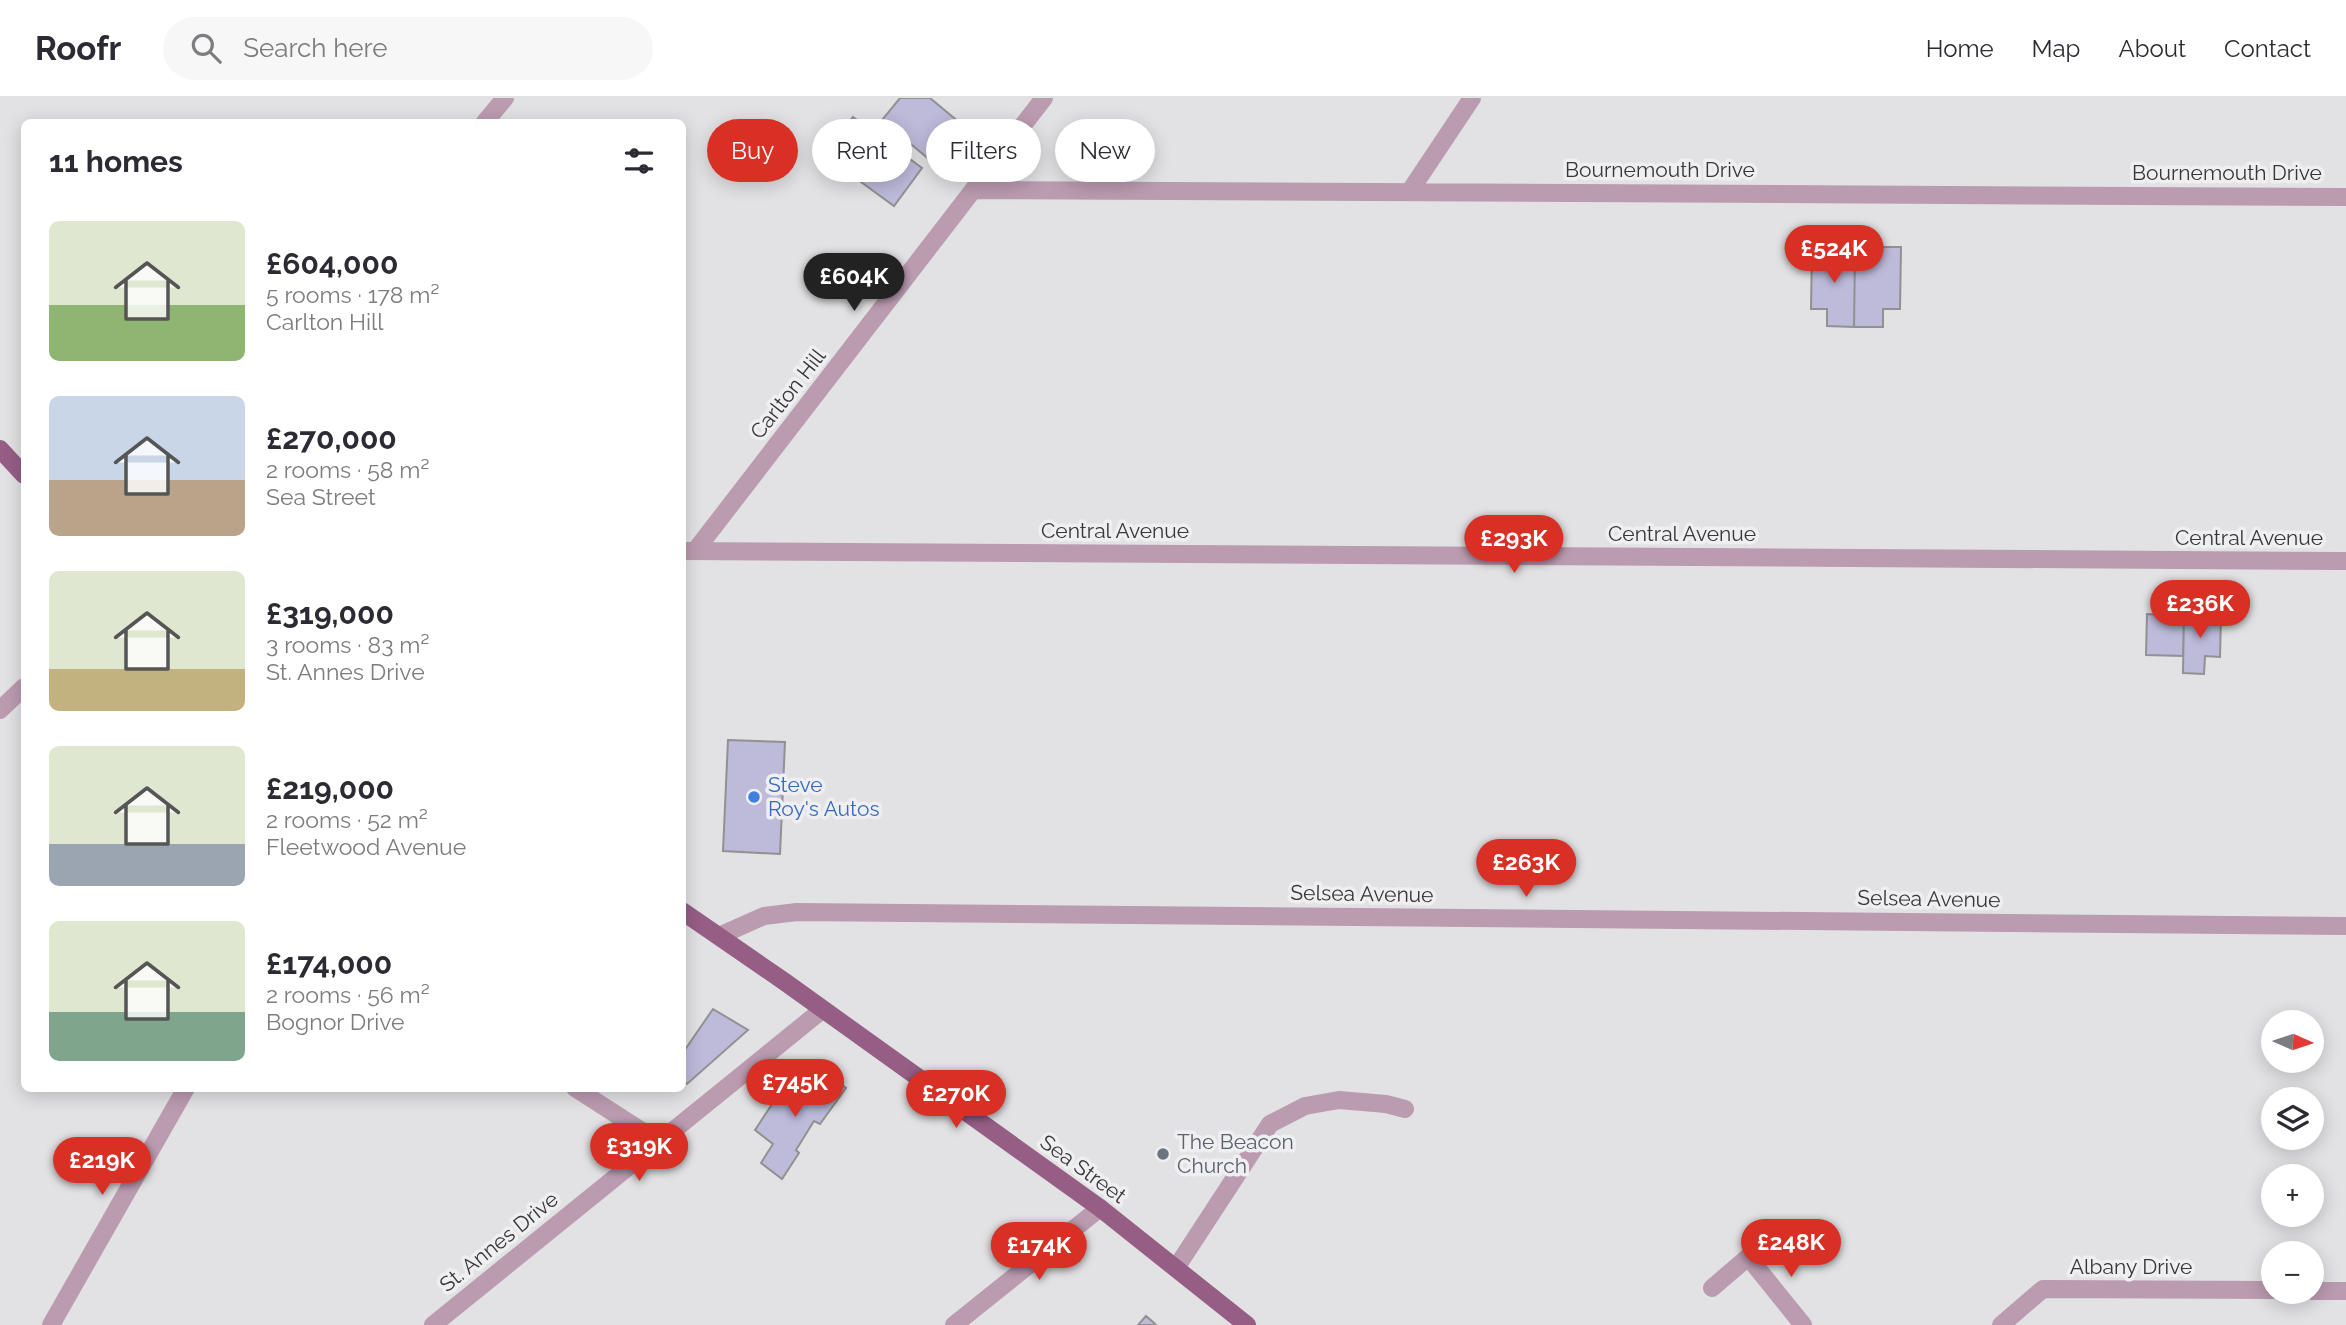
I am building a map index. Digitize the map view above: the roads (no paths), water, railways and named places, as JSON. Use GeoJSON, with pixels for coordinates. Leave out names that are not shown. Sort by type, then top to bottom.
{"type":"FeatureCollection","features":[{"type":"Feature","properties":{"kind":"main road"},"geometry":{"type":"LineString","coordinates":[[0,449],[21,472]]}},
{"type":"Feature","properties":{"kind":"main road","name":"Sea Street"},"geometry":{"type":"LineString","coordinates":[[686,914],[1100,1208],[1247,1325]]}},
{"type":"Feature","properties":{"kind":"street"},"geometry":{"type":"LineString","coordinates":[[488,119],[505,98]]}},
{"type":"Feature","properties":{"kind":"street","name":"Carlton Hill"},"geometry":{"type":"LineString","coordinates":[[689,551],[1044,98]]}},
{"type":"Feature","properties":{"kind":"street"},"geometry":{"type":"LineString","coordinates":[[1410,191],[1472,98]]}},
{"type":"Feature","properties":{"kind":"street","name":"Bournemouth Drive"},"geometry":{"type":"LineString","coordinates":[[973,190],[2346,197]]}},
{"type":"Feature","properties":{"kind":"street","name":"Central Avenue"},"geometry":{"type":"LineString","coordinates":[[689,551],[2346,561]]}},
{"type":"Feature","properties":{"kind":"street"},"geometry":{"type":"LineString","coordinates":[[0,710],[21,690]]}},
{"type":"Feature","properties":{"kind":"street","name":"Selsea Avenue"},"geometry":{"type":"LineString","coordinates":[[719,936],[764,916],[797,912],[2346,926]]}},
{"type":"Feature","properties":{"kind":"street","name":"St. Annes Drive"},"geometry":{"type":"LineString","coordinates":[[432,1325],[822,1010]]}},
{"type":"Feature","properties":{"kind":"street"},"geometry":{"type":"LineString","coordinates":[[51,1325],[184,1092]]}},
{"type":"Feature","properties":{"kind":"street"},"geometry":{"type":"LineString","coordinates":[[581,1092],[659,1142]]}},
{"type":"Feature","properties":{"kind":"street"},"geometry":{"type":"LineString","coordinates":[[1176,1268],[1270,1124],[1305,1106],[1339,1100],[1386,1104],[1405,1109]]}},
{"type":"Feature","properties":{"kind":"street"},"geometry":{"type":"LineString","coordinates":[[954,1325],[1100,1208]]}},
{"type":"Feature","properties":{"kind":"street"},"geometry":{"type":"LineString","coordinates":[[1712,1288],[1775,1234]]}},
{"type":"Feature","properties":{"kind":"street"},"geometry":{"type":"LineString","coordinates":[[1749,1258],[1803,1325]]}},
{"type":"Feature","properties":{"kind":"street","name":"Albany Drive"},"geometry":{"type":"LineString","coordinates":[[2001,1325],[2043,1289],[2261,1290]]}},
{"type":"Feature","properties":{"kind":"street"},"geometry":{"type":"LineString","coordinates":[[2324,1291],[2346,1291]]}},
{"type":"Feature","properties":{"kind":"place","name":"Steve Roy's Autos"},"geometry":{"type":"Point","coordinates":[754,797]}},
{"type":"Feature","properties":{"kind":"place","name":"The Beacon Church"},"geometry":{"type":"Point","coordinates":[1163,1154]}}]}
